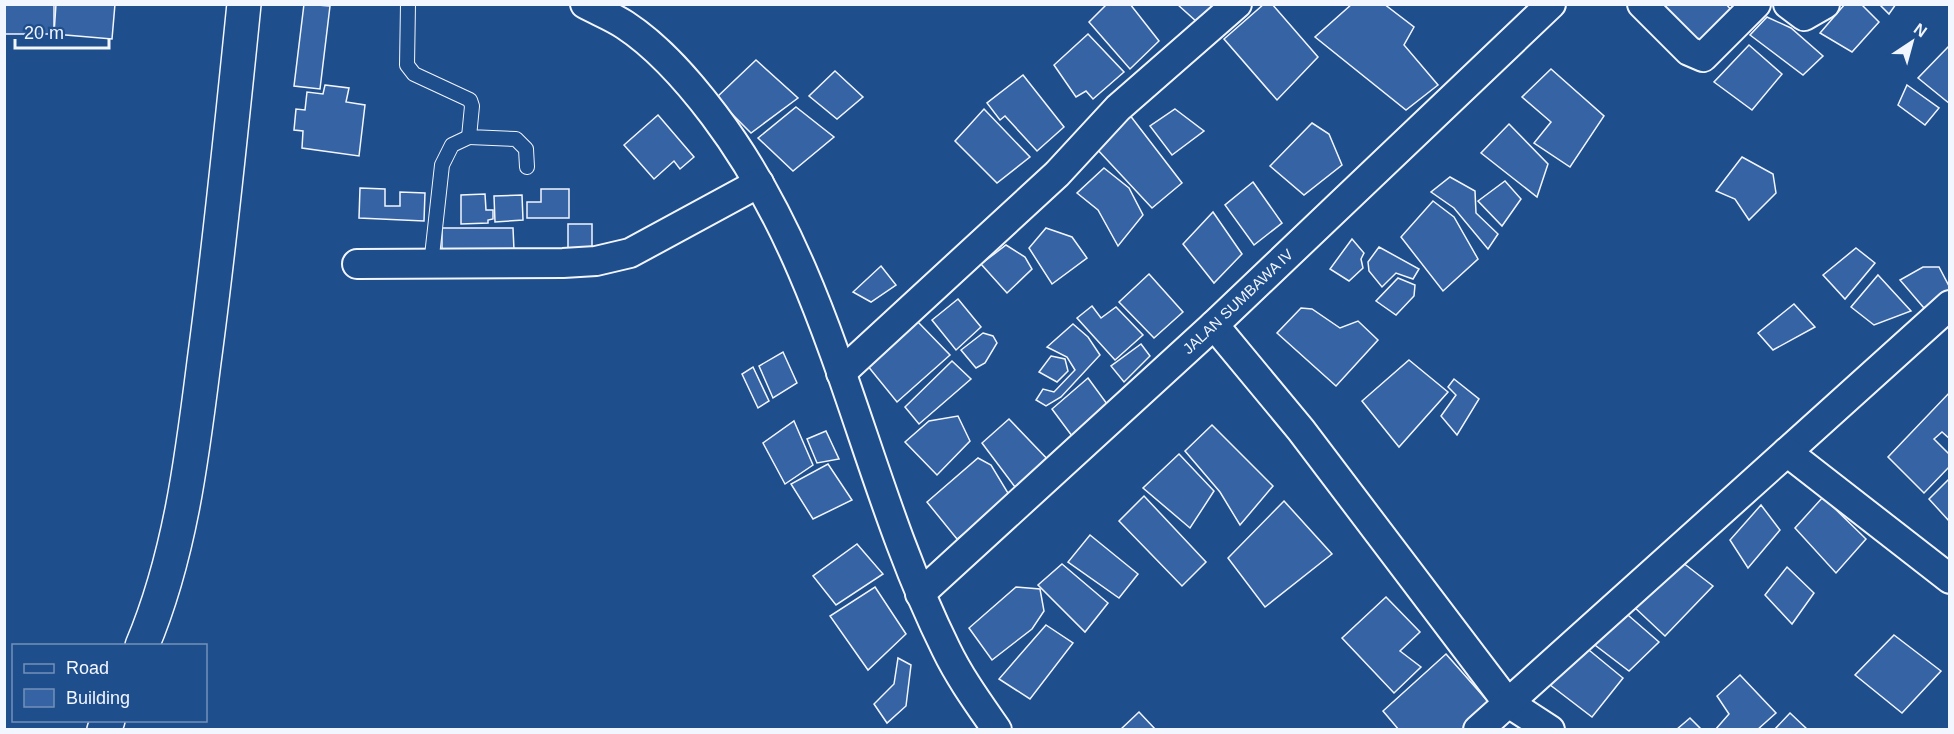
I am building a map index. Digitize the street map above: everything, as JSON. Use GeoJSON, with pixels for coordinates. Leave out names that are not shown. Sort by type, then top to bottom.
{"type":"FeatureCollection","features":[{"type":"Feature","properties":{"kind":"main road"},"geometry":{"type":"LineString","coordinates":[[142,644],[166,574],[186,490],[207,337],[244,4]]}},
{"type":"Feature","properties":{"kind":"street"},"geometry":{"type":"LineString","coordinates":[[585,4],[625,25],[664,56],[707,106],[742,152],[805,272],[920,594],[946,651],[972,695],[997,729]]}},
{"type":"Feature","properties":{"kind":"street"},"geometry":{"type":"LineString","coordinates":[[842,373],[1056,174],[1118,108],[1237,4]]}},
{"type":"Feature","properties":{"kind":"street","name":"JALAN SUMBAWA IV"},"geometry":{"type":"LineString","coordinates":[[920,594],[1214,325],[1551,4]]}},
{"type":"Feature","properties":{"kind":"street"},"geometry":{"type":"LineString","coordinates":[[1642,4],[1689,51],[1702,57],[1756,4]]}},
{"type":"Feature","properties":{"kind":"street"},"geometry":{"type":"LineString","coordinates":[[1788,4],[1804,16],[1825,4]]}},
{"type":"Feature","properties":{"kind":"street"},"geometry":{"type":"LineString","coordinates":[[357,264],[431,265],[596,261],[630,253],[759,183]]}},
{"type":"Feature","properties":{"kind":"street"},"geometry":{"type":"LineString","coordinates":[[1478,729],[1950,305]]}},
{"type":"Feature","properties":{"kind":"street"},"geometry":{"type":"LineString","coordinates":[[1214,325],[1301,430],[1507,702],[1550,729]]}},
{"type":"Feature","properties":{"kind":"street"},"geometry":{"type":"LineString","coordinates":[[1787,452],[1950,579]]}},
{"type":"Feature","properties":{"kind":"lane"},"geometry":{"type":"LineString","coordinates":[[408,4],[407,65],[414,74],[470,100],[472,106],[468,137]]}},
{"type":"Feature","properties":{"kind":"lane"},"geometry":{"type":"LineString","coordinates":[[431,265],[442,165],[452,145],[468,137],[516,139],[526,149],[527,167]]}},
{"type":"Feature","properties":{"kind":"building"},"geometry":{"type":"Polygon","coordinates":[[[4,4],[54,4],[54,34],[4,34],[4,4]]]}},
{"type":"Feature","properties":{"kind":"building"},"geometry":{"type":"Polygon","coordinates":[[[56,4],[115,4],[112,39],[54,34],[56,4]]]}},
{"type":"Feature","properties":{"kind":"building"},"geometry":{"type":"Polygon","coordinates":[[[304,4],[330,6],[320,89],[294,86],[304,4]]]}},
{"type":"Feature","properties":{"kind":"building"},"geometry":{"type":"Polygon","coordinates":[[[1107,4],[1130,4],[1159,41],[1130,69],[1089,22],[1107,4]]]}},
{"type":"Feature","properties":{"kind":"building"},"geometry":{"type":"Polygon","coordinates":[[[1177,4],[1215,4],[1197,22],[1177,4]]]}},
{"type":"Feature","properties":{"kind":"building"},"geometry":{"type":"Polygon","coordinates":[[[1264,4],[1272,4],[1318,57],[1277,100],[1224,39],[1264,4]]]}},
{"type":"Feature","properties":{"kind":"building"},"geometry":{"type":"Polygon","coordinates":[[[1352,4],[1384,4],[1414,27],[1404,45],[1438,85],[1406,110],[1315,37],[1352,4]]]}},
{"type":"Feature","properties":{"kind":"building"},"geometry":{"type":"Polygon","coordinates":[[[1657,4],[1726,4],[1733,12],[1695,44],[1657,4]]]}},
{"type":"Feature","properties":{"kind":"building"},"geometry":{"type":"Polygon","coordinates":[[[1845,4],[1861,4],[1879,22],[1852,52],[1820,33],[1845,4]]]}},
{"type":"Feature","properties":{"kind":"building"},"geometry":{"type":"Polygon","coordinates":[[[1879,4],[1896,4],[1889,14],[1879,4]]]}},
{"type":"Feature","properties":{"kind":"building"},"geometry":{"type":"Polygon","coordinates":[[[1767,17],[1791,28],[1823,56],[1803,75],[1750,35],[1767,17]]]}},
{"type":"Feature","properties":{"kind":"building"},"geometry":{"type":"Polygon","coordinates":[[[1088,34],[1124,72],[1093,99],[1086,91],[1076,97],[1054,65],[1088,34]]]}},
{"type":"Feature","properties":{"kind":"building"},"geometry":{"type":"Polygon","coordinates":[[[1749,45],[1782,74],[1752,110],[1714,82],[1749,45]]]}},
{"type":"Feature","properties":{"kind":"building"},"geometry":{"type":"Polygon","coordinates":[[[1950,46],[1950,104],[1918,78],[1950,46]]]}},
{"type":"Feature","properties":{"kind":"building"},"geometry":{"type":"Polygon","coordinates":[[[756,60],[798,98],[751,133],[716,98],[756,60]]]}},
{"type":"Feature","properties":{"kind":"building"},"geometry":{"type":"Polygon","coordinates":[[[1551,69],[1604,116],[1570,167],[1534,143],[1551,122],[1522,97],[1551,69]]]}},
{"type":"Feature","properties":{"kind":"building"},"geometry":{"type":"Polygon","coordinates":[[[835,71],[863,97],[837,119],[809,96],[835,71]]]}},
{"type":"Feature","properties":{"kind":"building"},"geometry":{"type":"Polygon","coordinates":[[[1023,75],[1064,127],[1037,151],[1005,116],[1000,120],[987,103],[1023,75]]]}},
{"type":"Feature","properties":{"kind":"building"},"geometry":{"type":"Polygon","coordinates":[[[325,85],[349,88],[346,102],[365,105],[359,156],[302,148],[303,131],[294,130],[296,109],[305,110],[307,92],[323,94],[325,85]]]}},
{"type":"Feature","properties":{"kind":"building"},"geometry":{"type":"Polygon","coordinates":[[[1907,85],[1939,108],[1925,125],[1898,105],[1907,85]]]}},
{"type":"Feature","properties":{"kind":"building"},"geometry":{"type":"Polygon","coordinates":[[[796,107],[834,137],[793,171],[758,138],[796,107]]]}},
{"type":"Feature","properties":{"kind":"building"},"geometry":{"type":"Polygon","coordinates":[[[984,109],[1030,157],[997,183],[955,141],[984,109]]]}},
{"type":"Feature","properties":{"kind":"building"},"geometry":{"type":"Polygon","coordinates":[[[1175,109],[1204,131],[1172,155],[1150,126],[1175,109]]]}},
{"type":"Feature","properties":{"kind":"building"},"geometry":{"type":"Polygon","coordinates":[[[1129,114],[1182,183],[1152,208],[1096,148],[1129,114]]]}},
{"type":"Feature","properties":{"kind":"building"},"geometry":{"type":"Polygon","coordinates":[[[658,115],[694,157],[680,169],[674,161],[654,179],[624,145],[658,115]]]}},
{"type":"Feature","properties":{"kind":"building"},"geometry":{"type":"Polygon","coordinates":[[[1312,123],[1329,134],[1342,165],[1304,195],[1270,166],[1312,123]]]}},
{"type":"Feature","properties":{"kind":"building"},"geometry":{"type":"Polygon","coordinates":[[[1509,124],[1548,164],[1537,197],[1481,153],[1509,124]]]}},
{"type":"Feature","properties":{"kind":"building"},"geometry":{"type":"Polygon","coordinates":[[[1742,157],[1773,174],[1776,193],[1749,220],[1735,199],[1716,191],[1742,157]]]}},
{"type":"Feature","properties":{"kind":"building"},"geometry":{"type":"Polygon","coordinates":[[[1104,168],[1129,188],[1143,215],[1118,246],[1098,210],[1077,193],[1104,168]]]}},
{"type":"Feature","properties":{"kind":"building"},"geometry":{"type":"Polygon","coordinates":[[[1450,177],[1475,191],[1476,213],[1498,234],[1488,249],[1454,208],[1431,192],[1450,177]]]}},
{"type":"Feature","properties":{"kind":"building"},"geometry":{"type":"Polygon","coordinates":[[[1505,181],[1521,199],[1502,226],[1478,201],[1505,181]]]}},
{"type":"Feature","properties":{"kind":"building"},"geometry":{"type":"Polygon","coordinates":[[[1253,182],[1282,223],[1254,245],[1225,205],[1253,182]]]}},
{"type":"Feature","properties":{"kind":"building"},"geometry":{"type":"Polygon","coordinates":[[[360,188],[385,189],[385,206],[400,206],[400,192],[425,193],[424,221],[359,218],[360,188]]]}},
{"type":"Feature","properties":{"kind":"building"},"geometry":{"type":"Polygon","coordinates":[[[541,189],[569,189],[569,218],[527,218],[527,202],[541,202],[541,189]]]}},
{"type":"Feature","properties":{"kind":"building"},"geometry":{"type":"Polygon","coordinates":[[[485,194],[486,210],[493,210],[493,219],[488,220],[488,223],[461,224],[461,195],[485,194]]]}},
{"type":"Feature","properties":{"kind":"building"},"geometry":{"type":"Polygon","coordinates":[[[522,195],[523,220],[495,222],[494,196],[522,195]]]}},
{"type":"Feature","properties":{"kind":"building"},"geometry":{"type":"Polygon","coordinates":[[[1433,201],[1454,217],[1478,259],[1443,291],[1401,237],[1433,201]]]}},
{"type":"Feature","properties":{"kind":"building"},"geometry":{"type":"Polygon","coordinates":[[[1213,212],[1242,254],[1214,283],[1183,244],[1213,212]]]}},
{"type":"Feature","properties":{"kind":"building"},"geometry":{"type":"Polygon","coordinates":[[[568,224],[592,224],[592,254],[568,254],[568,224]]]}},
{"type":"Feature","properties":{"kind":"building"},"geometry":{"type":"Polygon","coordinates":[[[442,228],[513,228],[514,250],[442,250],[442,228]]]}},
{"type":"Feature","properties":{"kind":"building"},"geometry":{"type":"Polygon","coordinates":[[[1046,228],[1072,237],[1087,258],[1052,284],[1029,248],[1046,228]]]}},
{"type":"Feature","properties":{"kind":"building"},"geometry":{"type":"Polygon","coordinates":[[[1352,239],[1364,253],[1361,259],[1363,268],[1349,281],[1330,269],[1352,239]]]}},
{"type":"Feature","properties":{"kind":"building"},"geometry":{"type":"Polygon","coordinates":[[[1006,245],[1025,257],[1032,269],[1007,293],[981,264],[1006,245]]]}},
{"type":"Feature","properties":{"kind":"building"},"geometry":{"type":"Polygon","coordinates":[[[1379,247],[1419,269],[1413,279],[1396,273],[1382,287],[1369,271],[1368,262],[1379,247]]]}},
{"type":"Feature","properties":{"kind":"building"},"geometry":{"type":"Polygon","coordinates":[[[1856,248],[1875,263],[1845,299],[1823,275],[1856,248]]]}},
{"type":"Feature","properties":{"kind":"building"},"geometry":{"type":"Polygon","coordinates":[[[881,266],[896,285],[871,302],[853,292],[881,266]]]}},
{"type":"Feature","properties":{"kind":"building"},"geometry":{"type":"Polygon","coordinates":[[[1923,267],[1939,267],[1950,288],[1950,294],[1924,308],[1900,280],[1923,267]]]}},
{"type":"Feature","properties":{"kind":"building"},"geometry":{"type":"Polygon","coordinates":[[[1149,274],[1183,312],[1154,338],[1119,302],[1149,274]]]}},
{"type":"Feature","properties":{"kind":"building"},"geometry":{"type":"Polygon","coordinates":[[[1878,275],[1911,311],[1874,325],[1851,307],[1878,275]]]}},
{"type":"Feature","properties":{"kind":"building"},"geometry":{"type":"Polygon","coordinates":[[[1398,278],[1415,285],[1414,296],[1396,315],[1376,301],[1398,278]]]}},
{"type":"Feature","properties":{"kind":"building"},"geometry":{"type":"Polygon","coordinates":[[[958,299],[981,327],[956,350],[932,320],[958,299]]]}},
{"type":"Feature","properties":{"kind":"building"},"geometry":{"type":"Polygon","coordinates":[[[1794,304],[1815,327],[1773,350],[1758,333],[1794,304]]]}},
{"type":"Feature","properties":{"kind":"building"},"geometry":{"type":"Polygon","coordinates":[[[1092,306],[1101,318],[1116,307],[1143,335],[1115,360],[1077,318],[1092,306]]]}},
{"type":"Feature","properties":{"kind":"building"},"geometry":{"type":"Polygon","coordinates":[[[1301,308],[1312,309],[1340,328],[1358,321],[1378,340],[1336,386],[1277,333],[1301,308]]]}},
{"type":"Feature","properties":{"kind":"building"},"geometry":{"type":"Polygon","coordinates":[[[916,320],[950,355],[897,402],[867,365],[916,320]]]}},
{"type":"Feature","properties":{"kind":"building"},"geometry":{"type":"Polygon","coordinates":[[[1073,324],[1088,337],[1100,355],[1061,397],[1046,406],[1036,400],[1043,389],[1054,392],[1075,370],[1067,357],[1047,347],[1073,324]]]}},
{"type":"Feature","properties":{"kind":"building"},"geometry":{"type":"Polygon","coordinates":[[[983,333],[993,336],[997,343],[985,363],[976,368],[961,350],[983,333]]]}},
{"type":"Feature","properties":{"kind":"building"},"geometry":{"type":"Polygon","coordinates":[[[1141,344],[1150,356],[1124,382],[1111,366],[1141,344]]]}},
{"type":"Feature","properties":{"kind":"building"},"geometry":{"type":"Polygon","coordinates":[[[783,352],[797,383],[773,398],[759,366],[783,352]]]}},
{"type":"Feature","properties":{"kind":"building"},"geometry":{"type":"Polygon","coordinates":[[[1051,356],[1065,359],[1068,371],[1057,382],[1039,372],[1051,356]]]}},
{"type":"Feature","properties":{"kind":"building"},"geometry":{"type":"Polygon","coordinates":[[[1409,360],[1448,392],[1399,447],[1362,401],[1409,360]]]}},
{"type":"Feature","properties":{"kind":"building"},"geometry":{"type":"Polygon","coordinates":[[[952,361],[971,379],[919,424],[905,407],[952,361]]]}},
{"type":"Feature","properties":{"kind":"building"},"geometry":{"type":"Polygon","coordinates":[[[753,367],[769,401],[758,408],[742,374],[753,367]]]}},
{"type":"Feature","properties":{"kind":"building"},"geometry":{"type":"Polygon","coordinates":[[[1088,378],[1110,408],[1072,436],[1052,409],[1088,378]]]}},
{"type":"Feature","properties":{"kind":"building"},"geometry":{"type":"Polygon","coordinates":[[[1454,379],[1479,399],[1457,435],[1441,416],[1456,395],[1448,387],[1454,379]]]}},
{"type":"Feature","properties":{"kind":"building"},"geometry":{"type":"Polygon","coordinates":[[[1950,392],[1950,439],[1942,432],[1934,439],[1950,455],[1950,466],[1924,493],[1888,457],[1950,392]]]}},
{"type":"Feature","properties":{"kind":"building"},"geometry":{"type":"Polygon","coordinates":[[[958,416],[970,441],[937,475],[905,442],[929,421],[958,416]]]}},
{"type":"Feature","properties":{"kind":"building"},"geometry":{"type":"Polygon","coordinates":[[[1009,419],[1053,465],[1021,495],[982,443],[1009,419]]]}},
{"type":"Feature","properties":{"kind":"building"},"geometry":{"type":"Polygon","coordinates":[[[794,421],[813,465],[785,484],[763,443],[794,421]]]}},
{"type":"Feature","properties":{"kind":"building"},"geometry":{"type":"Polygon","coordinates":[[[1212,425],[1273,486],[1240,525],[1220,492],[1185,451],[1212,425]]]}},
{"type":"Feature","properties":{"kind":"building"},"geometry":{"type":"Polygon","coordinates":[[[826,431],[839,459],[817,463],[807,439],[826,431]]]}},
{"type":"Feature","properties":{"kind":"building"},"geometry":{"type":"Polygon","coordinates":[[[1179,454],[1214,491],[1190,528],[1143,488],[1179,454]]]}},
{"type":"Feature","properties":{"kind":"building"},"geometry":{"type":"Polygon","coordinates":[[[978,458],[991,465],[1011,498],[957,539],[927,502],[978,458]]]}},
{"type":"Feature","properties":{"kind":"building"},"geometry":{"type":"Polygon","coordinates":[[[828,464],[852,500],[813,519],[791,484],[828,464]]]}},
{"type":"Feature","properties":{"kind":"building"},"geometry":{"type":"Polygon","coordinates":[[[1950,478],[1950,522],[1929,499],[1950,478]]]}},
{"type":"Feature","properties":{"kind":"building"},"geometry":{"type":"Polygon","coordinates":[[[1144,496],[1206,562],[1182,586],[1119,521],[1144,496]]]}},
{"type":"Feature","properties":{"kind":"building"},"geometry":{"type":"Polygon","coordinates":[[[1823,497],[1866,539],[1836,573],[1795,528],[1823,497]]]}},
{"type":"Feature","properties":{"kind":"building"},"geometry":{"type":"Polygon","coordinates":[[[1284,501],[1332,554],[1265,607],[1228,558],[1284,501]]]}},
{"type":"Feature","properties":{"kind":"building"},"geometry":{"type":"Polygon","coordinates":[[[1761,505],[1780,530],[1748,568],[1730,540],[1761,505]]]}},
{"type":"Feature","properties":{"kind":"building"},"geometry":{"type":"Polygon","coordinates":[[[1090,535],[1138,574],[1119,598],[1068,562],[1090,535]]]}},
{"type":"Feature","properties":{"kind":"building"},"geometry":{"type":"Polygon","coordinates":[[[857,544],[883,574],[836,605],[813,576],[857,544]]]}},
{"type":"Feature","properties":{"kind":"building"},"geometry":{"type":"Polygon","coordinates":[[[1678,559],[1713,586],[1665,636],[1632,605],[1678,559]]]}},
{"type":"Feature","properties":{"kind":"building"},"geometry":{"type":"Polygon","coordinates":[[[1062,564],[1108,603],[1085,632],[1038,585],[1062,564]]]}},
{"type":"Feature","properties":{"kind":"building"},"geometry":{"type":"Polygon","coordinates":[[[1787,567],[1814,593],[1792,624],[1765,595],[1787,567]]]}},
{"type":"Feature","properties":{"kind":"building"},"geometry":{"type":"Polygon","coordinates":[[[875,587],[906,634],[868,670],[830,616],[875,587]]]}},
{"type":"Feature","properties":{"kind":"building"},"geometry":{"type":"Polygon","coordinates":[[[1016,587],[1040,589],[1044,611],[1032,629],[992,660],[969,628],[1016,587]]]}},
{"type":"Feature","properties":{"kind":"building"},"geometry":{"type":"Polygon","coordinates":[[[1386,597],[1420,632],[1400,651],[1421,667],[1394,693],[1342,638],[1386,597]]]}},
{"type":"Feature","properties":{"kind":"building"},"geometry":{"type":"Polygon","coordinates":[[[1621,609],[1659,642],[1629,671],[1587,639],[1621,609]]]}},
{"type":"Feature","properties":{"kind":"building"},"geometry":{"type":"Polygon","coordinates":[[[1046,625],[1073,643],[1030,699],[999,679],[1046,625]]]}},
{"type":"Feature","properties":{"kind":"building"},"geometry":{"type":"Polygon","coordinates":[[[1894,635],[1941,671],[1902,713],[1855,675],[1894,635]]]}},
{"type":"Feature","properties":{"kind":"building"},"geometry":{"type":"Polygon","coordinates":[[[1584,646],[1623,678],[1592,717],[1545,681],[1584,646]]]}},
{"type":"Feature","properties":{"kind":"building"},"geometry":{"type":"Polygon","coordinates":[[[1446,654],[1491,705],[1464,730],[1399,730],[1383,711],[1446,654]]]}},
{"type":"Feature","properties":{"kind":"building"},"geometry":{"type":"Polygon","coordinates":[[[898,658],[911,665],[906,706],[887,723],[874,704],[894,684],[898,658]]]}},
{"type":"Feature","properties":{"kind":"building"},"geometry":{"type":"Polygon","coordinates":[[[1740,675],[1776,713],[1757,730],[1715,730],[1729,714],[1717,696],[1740,675]]]}},
{"type":"Feature","properties":{"kind":"building"},"geometry":{"type":"Polygon","coordinates":[[[1139,712],[1156,730],[1120,730],[1139,712]]]}},
{"type":"Feature","properties":{"kind":"building"},"geometry":{"type":"Polygon","coordinates":[[[1790,713],[1808,730],[1774,730],[1790,713]]]}},
{"type":"Feature","properties":{"kind":"building"},"geometry":{"type":"Polygon","coordinates":[[[1690,718],[1702,730],[1676,730],[1690,718]]]}}]}
